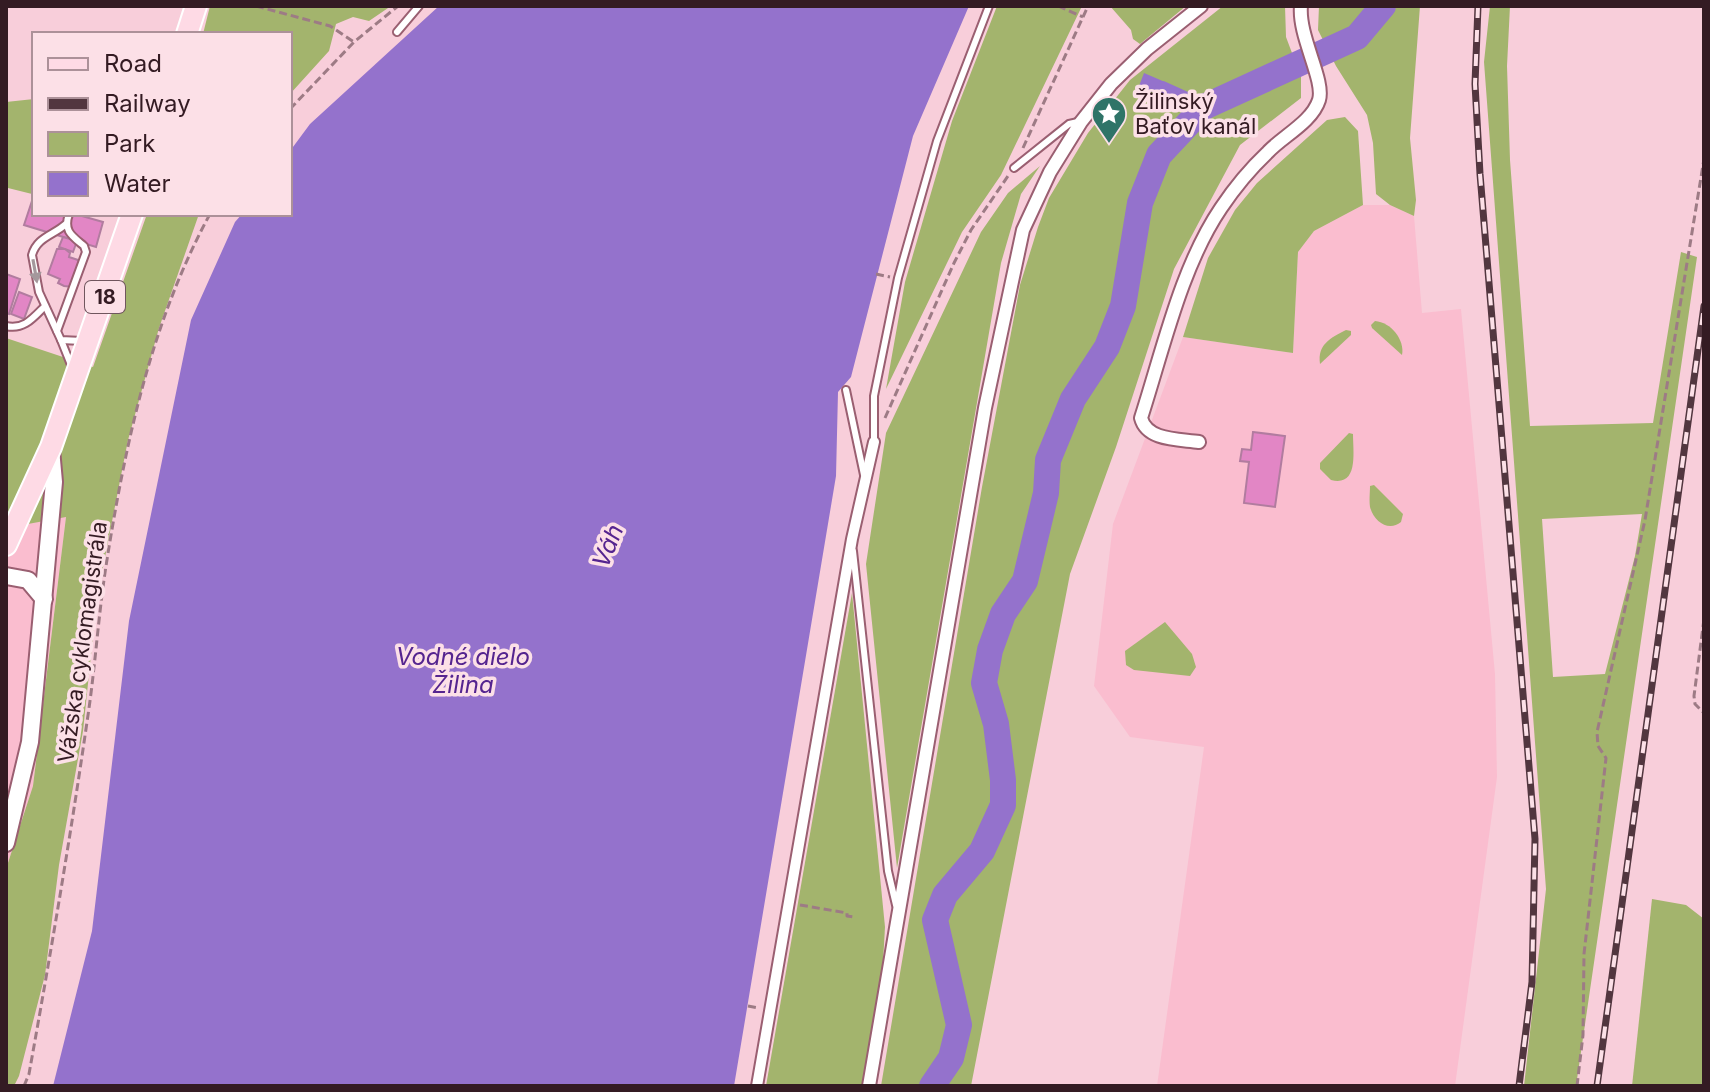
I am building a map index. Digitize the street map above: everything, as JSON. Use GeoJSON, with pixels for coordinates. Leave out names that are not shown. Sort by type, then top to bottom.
{"type":"FeatureCollection","features":[{"type":"Feature","properties":{"kind":"main road"},"geometry":{"type":"LineString","coordinates":[[188,32],[196,6]]}},
{"type":"Feature","properties":{"kind":"main road","name":"18"},"geometry":{"type":"LineString","coordinates":[[6,545],[51,447],[77,379],[131,216]]}},
{"type":"Feature","properties":{"kind":"street"},"geometry":{"type":"LineString","coordinates":[[869,1086],[985,408],[1023,230],[1035,199],[1081,122],[1111,84],[1147,49],[1201,6]]}},
{"type":"Feature","properties":{"kind":"street"},"geometry":{"type":"LineString","coordinates":[[1199,442],[1152,434],[1143,427],[1141,418],[1181,295],[1202,242],[1219,211],[1241,180],[1318,104],[1318,81],[1303,37],[1301,6]]}},
{"type":"Feature","properties":{"kind":"street"},"geometry":{"type":"LineString","coordinates":[[757,1086],[852,539],[874,442]]}},
{"type":"Feature","properties":{"kind":"street"},"geometry":{"type":"LineString","coordinates":[[6,843],[30,742],[54,482],[51,447]]}},
{"type":"Feature","properties":{"kind":"street"},"geometry":{"type":"LineString","coordinates":[[6,576],[28,580],[44,599]]}},
{"type":"Feature","properties":{"kind":"lane"},"geometry":{"type":"LineString","coordinates":[[397,32],[419,6]]}},
{"type":"Feature","properties":{"kind":"lane"},"geometry":{"type":"LineString","coordinates":[[874,442],[874,396],[898,278],[937,141],[989,6]]}},
{"type":"Feature","properties":{"kind":"lane"},"geometry":{"type":"LineString","coordinates":[[1014,168],[1069,124],[1081,122]]}},
{"type":"Feature","properties":{"kind":"lane"},"geometry":{"type":"LineString","coordinates":[[57,331],[86,252],[84,246],[70,236],[66,224],[68,216]]}},
{"type":"Feature","properties":{"kind":"lane"},"geometry":{"type":"LineString","coordinates":[[66,224],[42,240],[32,255],[39,292],[77,379]]}},
{"type":"Feature","properties":{"kind":"lane"},"geometry":{"type":"LineString","coordinates":[[6,326],[15,328],[25,325],[45,306]]}},
{"type":"Feature","properties":{"kind":"lane"},"geometry":{"type":"LineString","coordinates":[[61,340],[90,342]]}},
{"type":"Feature","properties":{"kind":"lane"},"geometry":{"type":"LineString","coordinates":[[846,390],[865,479]]}},
{"type":"Feature","properties":{"kind":"lane"},"geometry":{"type":"LineString","coordinates":[[852,539],[888,871],[898,915]]}},
{"type":"Feature","properties":{"kind":"path"},"geometry":{"type":"LineString","coordinates":[[256,6],[330,26],[354,42]]}},
{"type":"Feature","properties":{"kind":"path"},"geometry":{"type":"LineString","coordinates":[[292,107],[354,42],[398,6]]}},
{"type":"Feature","properties":{"kind":"path"},"geometry":{"type":"LineString","coordinates":[[1058,6],[1083,17]]}},
{"type":"Feature","properties":{"kind":"path"},"geometry":{"type":"LineString","coordinates":[[874,442],[954,263],[971,230],[1014,168],[1088,6]]}},
{"type":"Feature","properties":{"kind":"path"},"geometry":{"type":"LineString","coordinates":[[1577,1086],[1583,1035],[1584,954],[1606,758],[1598,746],[1597,732],[1645,520],[1704,159]]}},
{"type":"Feature","properties":{"kind":"path","name":"Vážska cyklomagistrála"},"geometry":{"type":"LineString","coordinates":[[24,1086],[29,1074],[62,890],[88,719],[106,566],[139,404],[158,331],[188,254],[209,216]]}},
{"type":"Feature","properties":{"kind":"path"},"geometry":{"type":"LineString","coordinates":[[1704,619],[1694,696],[1695,704],[1704,713]]}},
{"type":"Feature","properties":{"kind":"path"},"geometry":{"type":"LineString","coordinates":[[789,903],[855,917]]}},
{"type":"Feature","properties":{"kind":"shaded area"},"geometry":{"type":"Polygon","coordinates":[[[1363,205],[1390,205],[1414,216],[1422,313],[1461,309],[1495,674],[1497,777],[1455,1086],[1157,1086],[1204,747],[1130,737],[1094,686],[1113,524],[1183,337],[1293,353],[1298,252],[1314,231],[1363,205]]]}},
{"type":"Feature","properties":{"kind":"shaded area"},"geometry":{"type":"Polygon","coordinates":[[[66,516],[33,786],[6,869],[6,528],[66,516]]]}},
{"type":"Feature","properties":{"kind":"green space"},"geometry":{"type":"Polygon","coordinates":[[[210,6],[391,6],[369,21],[353,17],[336,24],[329,51],[292,92],[292,32],[204,32],[210,6]]]}},
{"type":"Feature","properties":{"kind":"green space"},"geometry":{"type":"Polygon","coordinates":[[[997,6],[1082,6],[1001,175],[962,232],[886,389],[905,282],[952,121],[997,6]]]}},
{"type":"Feature","properties":{"kind":"green space"},"geometry":{"type":"Polygon","coordinates":[[[1110,6],[1186,6],[1140,44],[1110,6]]]}},
{"type":"Feature","properties":{"kind":"green space"},"geometry":{"type":"Polygon","coordinates":[[[1223,6],[1285,6],[1286,37],[1301,77],[1301,98],[1240,145],[1174,269],[1116,447],[1070,574],[971,1086],[881,1086],[982,487],[1020,285],[1038,227],[1049,198],[1088,133],[1130,80],[1223,6]]]}},
{"type":"Feature","properties":{"kind":"green space"},"geometry":{"type":"Polygon","coordinates":[[[1319,6],[1420,6],[1410,138],[1416,200],[1414,216],[1390,205],[1376,194],[1373,143],[1367,115],[1318,30],[1319,6]]]}},
{"type":"Feature","properties":{"kind":"green space"},"geometry":{"type":"Polygon","coordinates":[[[1490,6],[1510,6],[1507,66],[1510,160],[1530,426],[1653,423],[1681,252],[1697,257],[1576,1086],[1524,1086],[1546,889],[1484,62],[1490,6]],[[1642,514],[1542,519],[1553,677],[1605,674],[1635,556],[1642,514]]]}},
{"type":"Feature","properties":{"kind":"green space"},"geometry":{"type":"Polygon","coordinates":[[[32,99],[32,194],[6,190],[6,102],[32,99]]]}},
{"type":"Feature","properties":{"kind":"green space"},"geometry":{"type":"Polygon","coordinates":[[[1345,117],[1358,131],[1363,205],[1314,231],[1298,252],[1293,353],[1183,337],[1208,258],[1235,210],[1257,183],[1327,120],[1345,117]]]}},
{"type":"Feature","properties":{"kind":"green space"},"geometry":{"type":"Polygon","coordinates":[[[1040,166],[1021,194],[1001,263],[897,868],[866,564],[886,433],[981,232],[1008,193],[1040,166]]]}},
{"type":"Feature","properties":{"kind":"green space"},"geometry":{"type":"Polygon","coordinates":[[[146,216],[198,216],[159,328],[128,440],[97,598],[83,731],[59,865],[45,975],[19,1076],[14,1086],[6,1086],[6,869],[33,786],[66,517],[6,528],[6,338],[93,367],[146,216]]]}},
{"type":"Feature","properties":{"kind":"green space"},"geometry":{"type":"Polygon","coordinates":[[[1375,321],[1396,333],[1402,355],[1372,328],[1375,321]]]}},
{"type":"Feature","properties":{"kind":"green space"},"geometry":{"type":"Polygon","coordinates":[[[1346,330],[1351,331],[1351,335],[1320,364],[1323,347],[1346,330]]]}},
{"type":"Feature","properties":{"kind":"green space"},"geometry":{"type":"Polygon","coordinates":[[[1349,433],[1353,434],[1354,450],[1350,473],[1340,481],[1331,480],[1320,469],[1320,463],[1349,433]]]}},
{"type":"Feature","properties":{"kind":"green space"},"geometry":{"type":"Polygon","coordinates":[[[1374,485],[1403,514],[1401,522],[1387,526],[1375,517],[1370,507],[1370,486],[1374,485]]]}},
{"type":"Feature","properties":{"kind":"green space"},"geometry":{"type":"Polygon","coordinates":[[[852,593],[885,927],[876,1086],[766,1086],[852,593]]]}},
{"type":"Feature","properties":{"kind":"green space"},"geometry":{"type":"Polygon","coordinates":[[[1165,622],[1192,654],[1196,667],[1190,676],[1134,670],[1126,665],[1125,651],[1165,622]]]}},
{"type":"Feature","properties":{"kind":"green space"},"geometry":{"type":"Polygon","coordinates":[[[1652,899],[1686,905],[1704,919],[1704,1086],[1632,1086],[1652,899]]]}},
{"type":"Feature","properties":{"kind":"water","name":"Vodné dielo Žilina"},"geometry":{"type":"Polygon","coordinates":[[[439,6],[969,6],[913,136],[851,377],[838,392],[836,476],[734,1086],[53,1086],[92,931],[129,621],[191,320],[240,216],[292,216],[292,148],[310,124],[439,6]]]}},
{"type":"Feature","properties":{"kind":"water"},"geometry":{"type":"Polygon","coordinates":[[[1144,73],[1165,82],[1159,95],[1139,86],[1144,73]]]}},
{"type":"Feature","properties":{"kind":"building"},"geometry":{"type":"Polygon","coordinates":[[[32,201],[32,216],[82,216],[103,222],[96,247],[24,225],[32,201]]]}},
{"type":"Feature","properties":{"kind":"building"},"geometry":{"type":"Polygon","coordinates":[[[63,237],[77,241],[73,252],[59,247],[63,237]]]}},
{"type":"Feature","properties":{"kind":"building"},"geometry":{"type":"Polygon","coordinates":[[[57,249],[65,249],[70,253],[69,257],[81,261],[73,287],[58,283],[60,279],[48,274],[57,249]]]}},
{"type":"Feature","properties":{"kind":"building"},"geometry":{"type":"Polygon","coordinates":[[[6,274],[20,279],[9,314],[6,313],[6,274]]]}},
{"type":"Feature","properties":{"kind":"building"},"geometry":{"type":"Polygon","coordinates":[[[19,292],[32,297],[24,319],[11,314],[19,292]]]}},
{"type":"Feature","properties":{"kind":"building"},"geometry":{"type":"Polygon","coordinates":[[[1253,432],[1285,436],[1275,507],[1244,503],[1249,462],[1240,461],[1242,449],[1251,450],[1253,432]]]}},
{"type":"Feature","properties":{"kind":"waterway"},"geometry":{"type":"LineString","coordinates":[[932,1086],[951,1058],[959,1025],[935,920],[945,895],[982,851],[1003,805],[996,724],[984,683],[990,650],[1003,614],[1025,581],[1046,493],[1048,460],[1073,399],[1107,347],[1123,306],[1140,203],[1159,155],[1204,107],[1357,37],[1383,6]]}},
{"type":"Feature","properties":{"kind":"waterway"},"geometry":{"type":"LineString","coordinates":[[1162,88],[1204,107]]}},
{"type":"Feature","properties":{"kind":"railway"},"geometry":{"type":"LineString","coordinates":[[1478,6],[1475,84],[1480,174],[1535,839],[1532,982],[1519,1086]]}},
{"type":"Feature","properties":{"kind":"railway"},"geometry":{"type":"LineString","coordinates":[[1597,1086],[1704,306]]}},
{"type":"Feature","properties":{"kind":"place","name":"Žilinský Baťov kanál"},"geometry":{"type":"Point","coordinates":[1109,145]}},
{"type":"Feature","properties":{"kind":"water label","name":"Váh"},"geometry":{"type":"Point","coordinates":[608,546]}}]}
